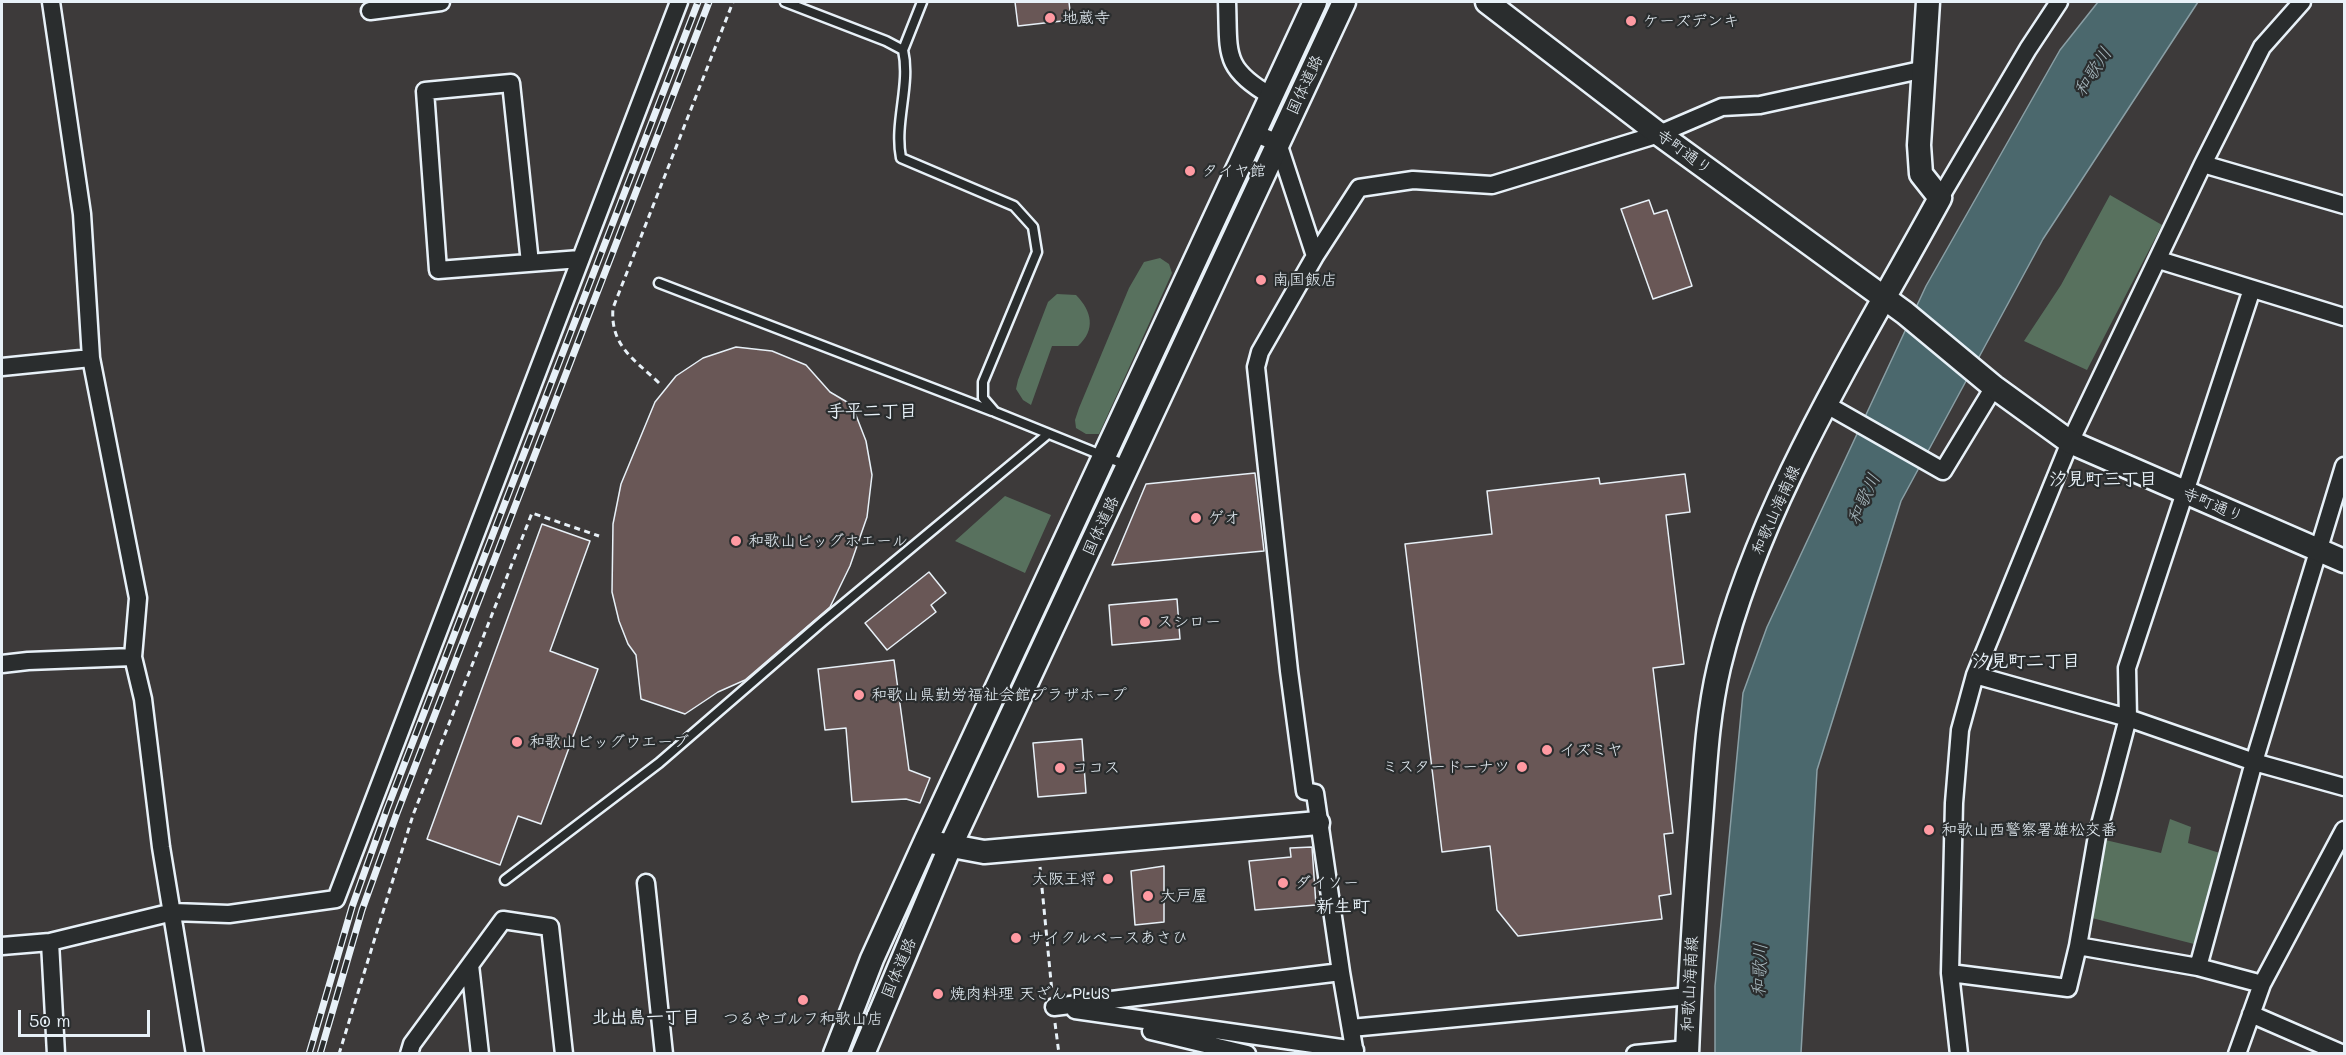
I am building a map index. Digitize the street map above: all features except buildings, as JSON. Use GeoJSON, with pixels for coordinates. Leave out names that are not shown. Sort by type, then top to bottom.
{"type":"FeatureCollection","features":[{"type":"Feature","properties":{"kind":"street"},"geometry":{"type":"LineString","coordinates":[[51,2],[82,214],[91,358],[138,598],[133,657],[142,699],[161,847],[195,1053]]}},
{"type":"Feature","properties":{"kind":"street"},"geometry":{"type":"LineString","coordinates":[[370,11],[441,2]]}},
{"type":"Feature","properties":{"kind":"street"},"geometry":{"type":"LineString","coordinates":[[2,946],[50,942],[173,912],[229,914],[336,899],[679,2]]}},
{"type":"Feature","properties":{"kind":"street"},"geometry":{"type":"LineString","coordinates":[[1227,2],[1229,58],[1247,82],[1271,96]]}},
{"type":"Feature","properties":{"kind":"street","name":"国体道路"},"geometry":{"type":"LineString","coordinates":[[836,1053],[873,959],[926,840],[1315,2]]}},
{"type":"Feature","properties":{"kind":"street","name":"国体道路"},"geometry":{"type":"LineString","coordinates":[[863,1053],[950,847],[1344,2]]}},
{"type":"Feature","properties":{"kind":"street","name":"寺町通り"},"geometry":{"type":"LineString","coordinates":[[1487,2],[1659,134],[1905,313],[1988,381],[2070,442],[2344,561]]}},
{"type":"Feature","properties":{"kind":"street"},"geometry":{"type":"LineString","coordinates":[[1929,2],[1919,145],[1921,174],[1940,198],[2028,49],[2059,2]]}},
{"type":"Feature","properties":{"kind":"street"},"geometry":{"type":"LineString","coordinates":[[1959,1053],[1950,973],[1957,761],[1960,730],[1975,675],[2070,442],[2203,164],[2262,47],[2302,2]]}},
{"type":"Feature","properties":{"kind":"street"},"geometry":{"type":"LineString","coordinates":[[1053,1007],[1355,1052],[1317,823],[1315,793],[1305,791],[1297,737],[1256,367],[1260,352],[1359,188],[1413,180],[1492,184],[1659,134],[1722,107],[1760,105],[1925,69]]}},
{"type":"Feature","properties":{"kind":"street"},"geometry":{"type":"LineString","coordinates":[[530,263],[511,84],[425,91],[438,270],[530,263],[580,259]]}},
{"type":"Feature","properties":{"kind":"street"},"geometry":{"type":"LineString","coordinates":[[1254,133],[1278,143],[1316,256]]}},
{"type":"Feature","properties":{"kind":"street"},"geometry":{"type":"LineString","coordinates":[[2203,164],[2344,205]]}},
{"type":"Feature","properties":{"kind":"street","name":"和歌山海南線"},"geometry":{"type":"LineString","coordinates":[[1687,1051],[1709,719],[1720,666],[1746,578],[1787,480],[1835,409],[1885,298],[1940,198]]}},
{"type":"Feature","properties":{"kind":"street"},"geometry":{"type":"LineString","coordinates":[[2159,260],[2344,317]]}},
{"type":"Feature","properties":{"kind":"street"},"geometry":{"type":"LineString","coordinates":[[1950,973],[2068,988],[2078,946],[2097,836],[2128,718],[2127,668],[2252,289]]}},
{"type":"Feature","properties":{"kind":"street"},"geometry":{"type":"LineString","coordinates":[[2,367],[91,358]]}},
{"type":"Feature","properties":{"kind":"street"},"geometry":{"type":"LineString","coordinates":[[1835,409],[1942,471],[1988,381]]}},
{"type":"Feature","properties":{"kind":"street"},"geometry":{"type":"LineString","coordinates":[[2198,967],[2254,762],[2344,466]]}},
{"type":"Feature","properties":{"kind":"street"},"geometry":{"type":"LineString","coordinates":[[2,664],[133,657]]}},
{"type":"Feature","properties":{"kind":"street"},"geometry":{"type":"LineString","coordinates":[[1975,675],[2128,718],[2254,762],[2344,787]]}},
{"type":"Feature","properties":{"kind":"street"},"geometry":{"type":"LineString","coordinates":[[926,840],[950,847],[984,852],[1317,823]]}},
{"type":"Feature","properties":{"kind":"street"},"geometry":{"type":"LineString","coordinates":[[2237,1053],[2262,984],[2344,830]]}},
{"type":"Feature","properties":{"kind":"street"},"geometry":{"type":"LineString","coordinates":[[646,882],[664,1053]]}},
{"type":"Feature","properties":{"kind":"street"},"geometry":{"type":"LineString","coordinates":[[409,1053],[412,1044],[504,920],[550,927],[564,1053]]}},
{"type":"Feature","properties":{"kind":"street"},"geometry":{"type":"LineString","coordinates":[[50,942],[56,1053]]}},
{"type":"Feature","properties":{"kind":"street"},"geometry":{"type":"LineString","coordinates":[[2078,946],[2198,967],[2262,984]]}},
{"type":"Feature","properties":{"kind":"street"},"geometry":{"type":"LineString","coordinates":[[470,965],[480,1053]]}},
{"type":"Feature","properties":{"kind":"street"},"geometry":{"type":"LineString","coordinates":[[1053,1007],[1341,972]]}},
{"type":"Feature","properties":{"kind":"street"},"geometry":{"type":"LineString","coordinates":[[1351,1028],[1689,996]]}},
{"type":"Feature","properties":{"kind":"street"},"geometry":{"type":"LineString","coordinates":[[1053,1007],[1247,1053]]}},
{"type":"Feature","properties":{"kind":"street"},"geometry":{"type":"LineString","coordinates":[[2251,1014],[2343,1053]]}},
{"type":"Feature","properties":{"kind":"street"},"geometry":{"type":"LineString","coordinates":[[1635,1053],[1687,1051]]}},
{"type":"Feature","properties":{"kind":"lane"},"geometry":{"type":"LineString","coordinates":[[786,2],[886,41],[903,50]]}},
{"type":"Feature","properties":{"kind":"lane"},"geometry":{"type":"LineString","coordinates":[[922,2],[903,50],[906,64],[898,140],[901,158],[1014,206],[1033,227],[1037,252],[984,382],[983,398],[995,412]]}},
{"type":"Feature","properties":{"kind":"lane"},"geometry":{"type":"LineString","coordinates":[[659,283],[1129,466]]}},
{"type":"Feature","properties":{"kind":"lane"},"geometry":{"type":"LineString","coordinates":[[505,880],[659,763],[822,622],[1048,434]]}},
{"type":"Feature","properties":{"kind":"path"},"geometry":{"type":"LineString","coordinates":[[659,383],[622,347],[615,336],[613,308],[733,2]]}},
{"type":"Feature","properties":{"kind":"path"},"geometry":{"type":"LineString","coordinates":[[339,1053],[412,815],[532,513],[598,537]]}},
{"type":"Feature","properties":{"kind":"path"},"geometry":{"type":"LineString","coordinates":[[1038,847],[1059,1053]]}},
{"type":"Feature","properties":{"kind":"green space"},"geometry":{"type":"Polygon","coordinates":[[[2110,195],[2162,225],[2087,370],[2024,341],[2061,285],[2110,195]]]}},
{"type":"Feature","properties":{"kind":"green space"},"geometry":{"type":"Polygon","coordinates":[[[1160,258],[1169,264],[1172,273],[1099,434],[1086,434],[1076,428],[1075,420],[1129,288],[1144,262],[1160,258]]]}},
{"type":"Feature","properties":{"kind":"green space"},"geometry":{"type":"Polygon","coordinates":[[[1057,294],[1076,295],[1086,307],[1090,320],[1088,334],[1078,346],[1052,346],[1031,405],[1023,400],[1016,389],[1018,380],[1048,302],[1057,294]]]}},
{"type":"Feature","properties":{"kind":"green space"},"geometry":{"type":"Polygon","coordinates":[[[1005,496],[1051,515],[1025,573],[955,541],[1005,496]]]}},
{"type":"Feature","properties":{"kind":"green space"},"geometry":{"type":"Polygon","coordinates":[[[2170,819],[2191,827],[2188,843],[2223,854],[2198,945],[2088,917],[2101,839],[2161,853],[2170,819]]]}},
{"type":"Feature","properties":{"kind":"water","name":"和歌川"},"geometry":{"type":"Polygon","coordinates":[[[2098,2],[2198,2],[2043,239],[1901,501],[1817,770],[1801,1053],[1715,1054],[1715,986],[1743,693],[1767,627],[1926,286],[2060,50],[2098,2]]]}},
{"type":"Feature","properties":{"kind":"railway"},"geometry":{"type":"LineString","coordinates":[[309,1054],[352,907],[387,809],[698,2]]}},
{"type":"Feature","properties":{"kind":"railway"},"geometry":{"type":"LineString","coordinates":[[320,1054],[362,910],[397,813],[709,2]]}},
{"type":"Feature","properties":{"kind":"place","name":"地蔵寺"},"geometry":{"type":"Point","coordinates":[1050,18]}},
{"type":"Feature","properties":{"kind":"place","name":"ケーズデンキ"},"geometry":{"type":"Point","coordinates":[1631,21]}},
{"type":"Feature","properties":{"kind":"place","name":"タイヤ館"},"geometry":{"type":"Point","coordinates":[1190,171]}},
{"type":"Feature","properties":{"kind":"place","name":"南国飯店"},"geometry":{"type":"Point","coordinates":[1261,280]}},
{"type":"Feature","properties":{"kind":"place","name":"ゲオ"},"geometry":{"type":"Point","coordinates":[1196,518]}},
{"type":"Feature","properties":{"kind":"place","name":"和歌山ビッグホエール"},"geometry":{"type":"Point","coordinates":[736,541]}},
{"type":"Feature","properties":{"kind":"place","name":"スシロー"},"geometry":{"type":"Point","coordinates":[1145,622]}},
{"type":"Feature","properties":{"kind":"place","name":"和歌山県勤労福祉会館プラザホープ"},"geometry":{"type":"Point","coordinates":[859,695]}},
{"type":"Feature","properties":{"kind":"place","name":"和歌山ビッグウエーブ"},"geometry":{"type":"Point","coordinates":[517,742]}},
{"type":"Feature","properties":{"kind":"place","name":"イズミヤ"},"geometry":{"type":"Point","coordinates":[1547,750]}},
{"type":"Feature","properties":{"kind":"place","name":"ミスタードーナツ"},"geometry":{"type":"Point","coordinates":[1522,767]}},
{"type":"Feature","properties":{"kind":"place","name":"ココス"},"geometry":{"type":"Point","coordinates":[1060,768]}},
{"type":"Feature","properties":{"kind":"place","name":"和歌山西警察署雄松交番"},"geometry":{"type":"Point","coordinates":[1929,830]}},
{"type":"Feature","properties":{"kind":"place","name":"大阪王将"},"geometry":{"type":"Point","coordinates":[1108,879]}},
{"type":"Feature","properties":{"kind":"place","name":"ダイソー"},"geometry":{"type":"Point","coordinates":[1283,883]}},
{"type":"Feature","properties":{"kind":"place","name":"大戸屋"},"geometry":{"type":"Point","coordinates":[1148,896]}},
{"type":"Feature","properties":{"kind":"place","name":"サイクルベースあさひ"},"geometry":{"type":"Point","coordinates":[1016,938]}},
{"type":"Feature","properties":{"kind":"place","name":"焼肉料理 天ざん PLUS"},"geometry":{"type":"Point","coordinates":[938,994]}},
{"type":"Feature","properties":{"kind":"place","name":"つるやゴルフ和歌山店"},"geometry":{"type":"Point","coordinates":[803,1000]}},
{"type":"Feature","properties":{"kind":"district","name":"手平二丁目"},"geometry":{"type":"Point","coordinates":[872,411]}},
{"type":"Feature","properties":{"kind":"district","name":"汐見町三丁目"},"geometry":{"type":"Point","coordinates":[2103,479]}},
{"type":"Feature","properties":{"kind":"district","name":"汐見町二丁目"},"geometry":{"type":"Point","coordinates":[2026,661]}},
{"type":"Feature","properties":{"kind":"district","name":"新生町"},"geometry":{"type":"Point","coordinates":[1343,906]}},
{"type":"Feature","properties":{"kind":"district","name":"北出島一丁目"},"geometry":{"type":"Point","coordinates":[646,1017]}}]}
